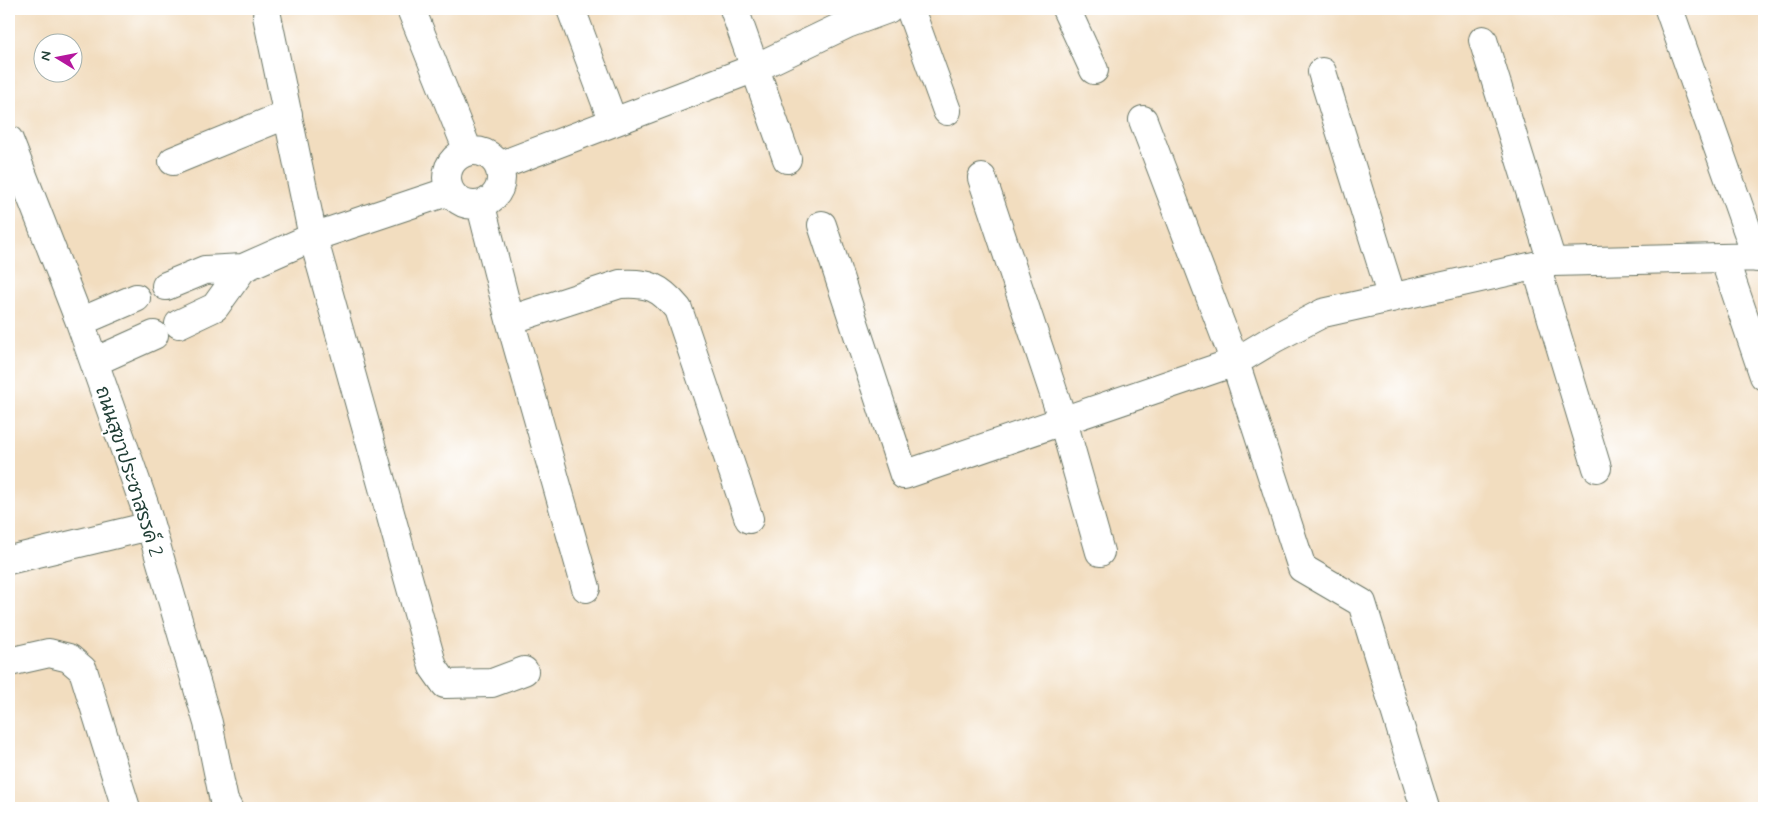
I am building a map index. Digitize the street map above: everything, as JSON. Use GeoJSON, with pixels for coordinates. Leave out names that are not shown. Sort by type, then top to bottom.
{"type":"FeatureCollection","features":[{"type":"Feature","properties":{"kind":"street"},"geometry":{"type":"LineString","coordinates":[[411,9],[468,151]]}},
{"type":"Feature","properties":{"kind":"street"},"geometry":{"type":"LineString","coordinates":[[571,9],[613,122]]}},
{"type":"Feature","properties":{"kind":"street"},"geometry":{"type":"LineString","coordinates":[[734,9],[788,159]]}},
{"type":"Feature","properties":{"kind":"street"},"geometry":{"type":"LineString","coordinates":[[499,166],[755,68],[847,24],[888,9]]}},
{"type":"Feature","properties":{"kind":"street"},"geometry":{"type":"LineString","coordinates":[[910,9],[947,111]]}},
{"type":"Feature","properties":{"kind":"street"},"geometry":{"type":"LineString","coordinates":[[1066,9],[1094,70]]}},
{"type":"Feature","properties":{"kind":"street"},"geometry":{"type":"LineString","coordinates":[[822,225],[904,475],[1235,362],[1275,338],[1323,313],[1544,264],[1760,258],[1669,9]]}},
{"type":"Feature","properties":{"kind":"street"},"geometry":{"type":"LineString","coordinates":[[267,16],[313,237],[433,667],[445,684],[492,683],[524,671]]}},
{"type":"Feature","properties":{"kind":"street"},"geometry":{"type":"LineString","coordinates":[[1483,40],[1597,468]]}},
{"type":"Feature","properties":{"kind":"street"},"geometry":{"type":"LineString","coordinates":[[1322,72],[1392,298]]}},
{"type":"Feature","properties":{"kind":"street"},"geometry":{"type":"LineString","coordinates":[[173,161],[288,114]]}},
{"type":"Feature","properties":{"kind":"street"},"geometry":{"type":"LineString","coordinates":[[1144,120],[1235,362],[1302,568],[1362,603],[1425,808]]}},
{"type":"Feature","properties":{"kind":"street","name":"ถนนสุขาประชาสรรค์ 2"},"geometry":{"type":"LineString","coordinates":[[9,140],[80,322],[150,526],[208,723],[224,801],[228,808]]}},
{"type":"Feature","properties":{"kind":"street"},"geometry":{"type":"LineString","coordinates":[[468,151],[480,151],[491,156],[499,166],[502,178],[500,190],[492,200],[482,206],[469,206],[458,200],[450,191],[447,179],[449,167],[456,157],[468,151]]}},
{"type":"Feature","properties":{"kind":"street"},"geometry":{"type":"LineString","coordinates":[[982,178],[1063,420],[1100,552]]}},
{"type":"Feature","properties":{"kind":"street"},"geometry":{"type":"LineString","coordinates":[[166,286],[205,270],[243,268],[313,237],[450,191]]}},
{"type":"Feature","properties":{"kind":"street"},"geometry":{"type":"LineString","coordinates":[[482,206],[510,320],[586,588]]}},
{"type":"Feature","properties":{"kind":"street"},"geometry":{"type":"LineString","coordinates":[[1724,258],[1764,376]]}},
{"type":"Feature","properties":{"kind":"street"},"geometry":{"type":"LineString","coordinates":[[179,324],[215,307],[243,268]]}},
{"type":"Feature","properties":{"kind":"street"},"geometry":{"type":"LineString","coordinates":[[510,320],[620,284],[637,283],[665,294],[678,309],[749,519]]}},
{"type":"Feature","properties":{"kind":"street"},"geometry":{"type":"LineString","coordinates":[[80,322],[136,298]]}},
{"type":"Feature","properties":{"kind":"street"},"geometry":{"type":"LineString","coordinates":[[94,362],[154,335]]}},
{"type":"Feature","properties":{"kind":"street"},"geometry":{"type":"LineString","coordinates":[[9,560],[150,526]]}},
{"type":"Feature","properties":{"kind":"street"},"geometry":{"type":"LineString","coordinates":[[9,662],[49,654],[69,658],[83,670],[126,808]]}}]}
